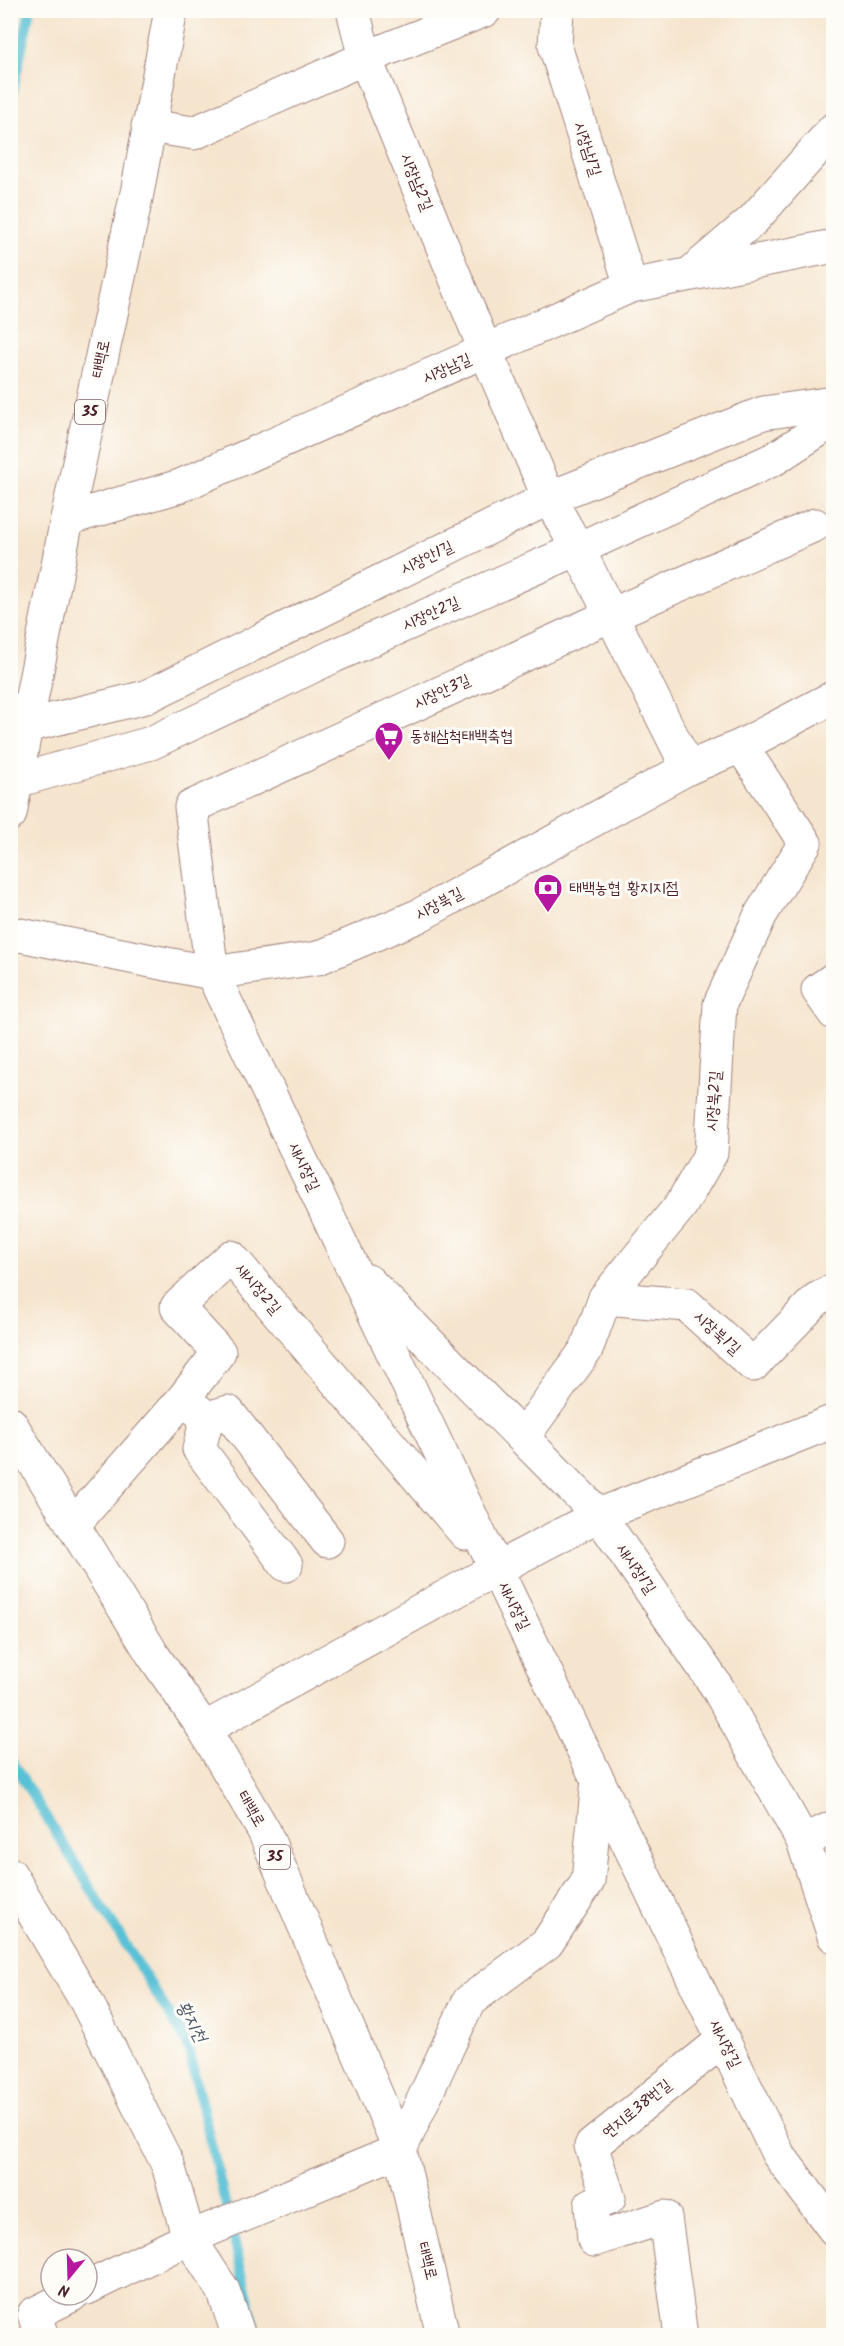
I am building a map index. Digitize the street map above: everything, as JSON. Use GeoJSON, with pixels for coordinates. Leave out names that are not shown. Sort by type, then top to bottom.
{"type":"FeatureCollection","features":[{"type":"Feature","properties":{"kind":"street","name":"태백로"},"geometry":{"type":"LineString","coordinates":[[10,814],[67,519],[137,193],[171,10]]}},
{"type":"Feature","properties":{"kind":"street","name":"시장남2길"},"geometry":{"type":"LineString","coordinates":[[353,10],[365,58],[549,498],[578,549],[688,768]]}},
{"type":"Feature","properties":{"kind":"street"},"geometry":{"type":"LineString","coordinates":[[148,126],[195,133],[365,58],[485,10]]}},
{"type":"Feature","properties":{"kind":"street","name":"시장남1길"},"geometry":{"type":"LineString","coordinates":[[557,10],[555,46],[631,286]]}},
{"type":"Feature","properties":{"kind":"street"},"geometry":{"type":"LineString","coordinates":[[689,275],[753,220],[834,129]]}},
{"type":"Feature","properties":{"kind":"street","name":"시장남길"},"geometry":{"type":"LineString","coordinates":[[67,519],[180,486],[631,286],[834,246]]}},
{"type":"Feature","properties":{"kind":"street","name":"시장안1길"},"geometry":{"type":"LineString","coordinates":[[26,726],[146,697],[549,498],[763,413],[834,403]]}},
{"type":"Feature","properties":{"kind":"street","name":"시장안2길"},"geometry":{"type":"LineString","coordinates":[[16,781],[151,743],[334,656],[578,549],[774,459],[834,420]]}},
{"type":"Feature","properties":{"kind":"street","name":"시장안3길"},"geometry":{"type":"LineString","coordinates":[[212,973],[191,807],[611,615],[815,525]]}},
{"type":"Feature","properties":{"kind":"street","name":"시장북길"},"geometry":{"type":"LineString","coordinates":[[10,933],[212,973],[318,958],[418,916],[688,768],[741,746],[834,697]]}},
{"type":"Feature","properties":{"kind":"street","name":"시장북2길"},"geometry":{"type":"LineString","coordinates":[[523,1437],[586,1350],[605,1298],[681,1204],[711,1153],[720,1004],[761,914],[805,843],[741,746]]}},
{"type":"Feature","properties":{"kind":"street","name":"새시장길"},"geometry":{"type":"LineString","coordinates":[[212,973],[778,2154],[834,2229]]}},
{"type":"Feature","properties":{"kind":"street"},"geometry":{"type":"LineString","coordinates":[[834,979],[818,990],[834,1013]]}},
{"type":"Feature","properties":{"kind":"street","name":"새시장2길"},"geometry":{"type":"LineString","coordinates":[[73,1524],[195,1409],[219,1352],[177,1307],[231,1257],[496,1569]]}},
{"type":"Feature","properties":{"kind":"street","name":"새시장1길"},"geometry":{"type":"LineString","coordinates":[[349,1262],[599,1515],[717,1687],[803,1841],[834,1936]]}},
{"type":"Feature","properties":{"kind":"street","name":"시장북1길"},"geometry":{"type":"LineString","coordinates":[[605,1298],[687,1305],[753,1365],[817,1299],[834,1290]]}},
{"type":"Feature","properties":{"kind":"street"},"geometry":{"type":"LineString","coordinates":[[286,1564],[199,1449],[195,1409],[228,1412],[327,1541]]}},
{"type":"Feature","properties":{"kind":"street"},"geometry":{"type":"LineString","coordinates":[[204,1730],[496,1569],[599,1515],[834,1421]]}},
{"type":"Feature","properties":{"kind":"street","name":"태백로"},"geometry":{"type":"LineString","coordinates":[[10,1424],[153,1655],[204,1730],[264,1831],[400,2150],[443,2336]]}},
{"type":"Feature","properties":{"kind":"street"},"geometry":{"type":"LineString","coordinates":[[99,2282],[189,2238],[362,2168],[400,2150],[469,2001],[547,1943],[588,1881],[597,1779]]}},
{"type":"Feature","properties":{"kind":"street"},"geometry":{"type":"LineString","coordinates":[[803,1841],[834,1827]]}},
{"type":"Feature","properties":{"kind":"street"},"geometry":{"type":"LineString","coordinates":[[10,1875],[86,2001],[168,2166],[189,2238],[223,2290],[239,2336]]}},
{"type":"Feature","properties":{"kind":"street","name":"연지로38번길"},"geometry":{"type":"LineString","coordinates":[[681,2336],[665,2217],[594,2240],[591,2205],[609,2198],[591,2146],[723,2040]]}},
{"type":"Feature","properties":{"kind":"street"},"geometry":{"type":"LineString","coordinates":[[42,2336],[34,2314],[48,2307]]}},
{"type":"Feature","properties":{"kind":"waterway","name":"황지천"},"geometry":{"type":"LineString","coordinates":[[10,103],[30,10]]}},
{"type":"Feature","properties":{"kind":"waterway","name":"황지천"},"geometry":{"type":"LineString","coordinates":[[10,1759],[187,2043],[257,2336]]}},
{"type":"Feature","properties":{"kind":"place","name":"동해삼척태백축협"},"geometry":{"type":"Point","coordinates":[389,762]}},
{"type":"Feature","properties":{"kind":"place","name":"태백농협 황지지점"},"geometry":{"type":"Point","coordinates":[548,914]}}]}
